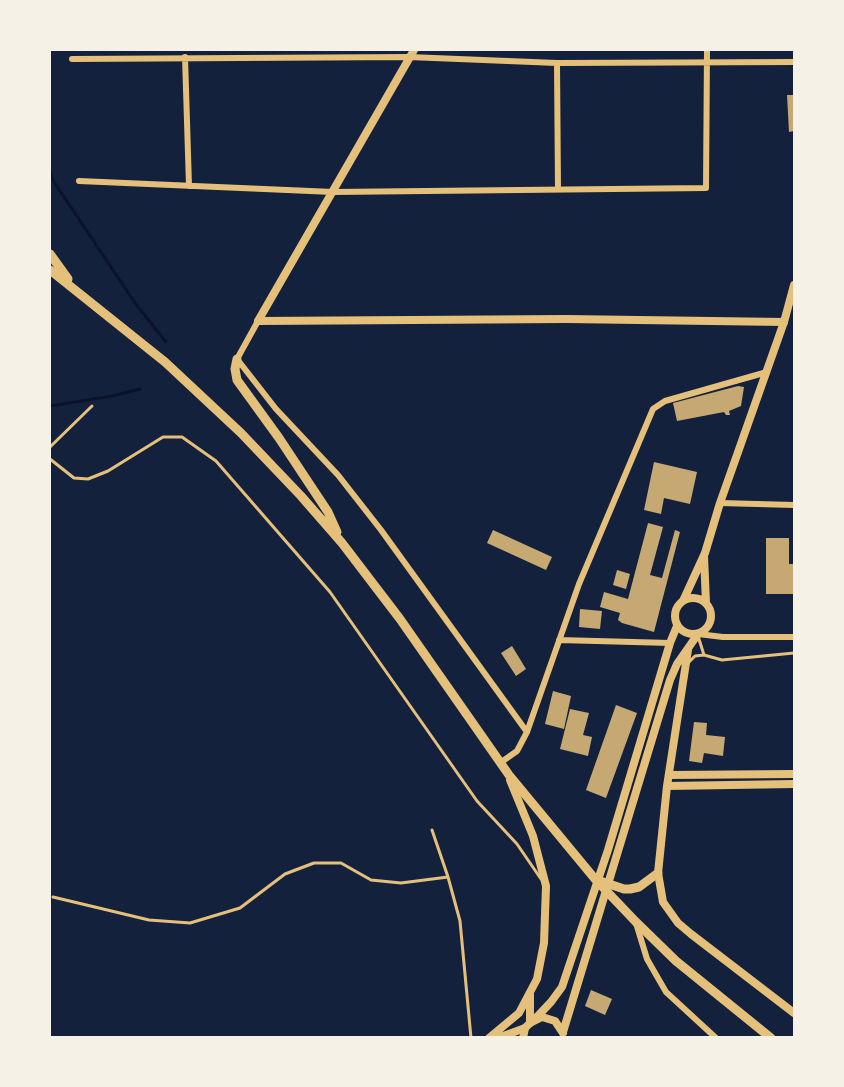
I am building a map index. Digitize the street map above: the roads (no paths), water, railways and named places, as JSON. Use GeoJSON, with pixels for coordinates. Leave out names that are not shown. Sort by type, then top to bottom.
{"type":"FeatureCollection","features":[{"type":"Feature","properties":{"kind":"highway"},"geometry":{"type":"LineString","coordinates":[[50,254],[75,289]]}},
{"type":"Feature","properties":{"kind":"highway"},"geometry":{"type":"LineString","coordinates":[[50,270],[165,362],[241,434],[301,496],[342,543],[400,619],[509,775],[595,879],[676,961],[771,1038]]}},
{"type":"Feature","properties":{"kind":"highway"},"geometry":{"type":"LineString","coordinates":[[237,358],[235,369],[237,380],[328,512],[342,543]]}},
{"type":"Feature","properties":{"kind":"highway"},"geometry":{"type":"LineString","coordinates":[[595,879],[630,889],[639,887],[658,873]]}},
{"type":"Feature","properties":{"kind":"main road"},"geometry":{"type":"LineString","coordinates":[[523,1038],[530,1023],[562,987],[608,850],[677,626],[675,612],[683,601],[704,556],[720,502],[767,372],[795,285]]}},
{"type":"Feature","properties":{"kind":"main road"},"geometry":{"type":"LineString","coordinates":[[564,1035],[591,937],[670,680],[677,664],[698,634],[709,624],[711,617],[706,603],[704,556]]}},
{"type":"Feature","properties":{"kind":"main road"},"geometry":{"type":"LineString","coordinates":[[683,601],[692,598],[706,603]]}},
{"type":"Feature","properties":{"kind":"main road"},"geometry":{"type":"LineString","coordinates":[[677,626],[688,634],[698,634]]}},
{"type":"Feature","properties":{"kind":"main road"},"geometry":{"type":"LineString","coordinates":[[688,650],[667,786],[658,873],[663,902],[678,923],[795,1013]]}},
{"type":"Feature","properties":{"kind":"main road"},"geometry":{"type":"LineString","coordinates":[[669,775],[795,774]]}},
{"type":"Feature","properties":{"kind":"main road"},"geometry":{"type":"LineString","coordinates":[[667,786],[795,784]]}},
{"type":"Feature","properties":{"kind":"main road"},"geometry":{"type":"LineString","coordinates":[[530,1023],[542,1017],[555,1021],[564,1035]]}},
{"type":"Feature","properties":{"kind":"street"},"geometry":{"type":"LineString","coordinates":[[414,50],[237,358],[276,409],[338,475],[527,732]]}},
{"type":"Feature","properties":{"kind":"street"},"geometry":{"type":"LineString","coordinates":[[79,181],[333,192],[706,188],[707,50]]}},
{"type":"Feature","properties":{"kind":"street"},"geometry":{"type":"LineString","coordinates":[[185,57],[189,186]]}},
{"type":"Feature","properties":{"kind":"street"},"geometry":{"type":"LineString","coordinates":[[72,58],[409,57],[557,63],[795,62]]}},
{"type":"Feature","properties":{"kind":"street"},"geometry":{"type":"LineString","coordinates":[[557,63],[558,189]]}},
{"type":"Feature","properties":{"kind":"street"},"geometry":{"type":"LineString","coordinates":[[258,321],[566,319],[784,322]]}},
{"type":"Feature","properties":{"kind":"street"},"geometry":{"type":"LineString","coordinates":[[500,763],[517,751],[527,732],[579,584],[653,409],[665,401],[767,372]]}},
{"type":"Feature","properties":{"kind":"street"},"geometry":{"type":"LineString","coordinates":[[720,502],[795,505]]}},
{"type":"Feature","properties":{"kind":"street"},"geometry":{"type":"LineString","coordinates":[[698,634],[723,637],[795,637]]}},
{"type":"Feature","properties":{"kind":"street"},"geometry":{"type":"LineString","coordinates":[[559,640],[670,643]]}},
{"type":"Feature","properties":{"kind":"street"},"geometry":{"type":"LineString","coordinates":[[489,1038],[519,1013],[537,979],[544,943],[546,886],[533,836],[509,775]]}},
{"type":"Feature","properties":{"kind":"street"},"geometry":{"type":"LineString","coordinates":[[636,922],[647,959],[666,992],[716,1038]]}},
{"type":"Feature","properties":{"kind":"street"},"geometry":{"type":"LineString","coordinates":[[498,1038],[530,1023],[530,993]]}},
{"type":"Feature","properties":{"kind":"lane"},"geometry":{"type":"LineString","coordinates":[[50,447],[92,406]]}},
{"type":"Feature","properties":{"kind":"lane"},"geometry":{"type":"LineString","coordinates":[[50,459],[74,478],[88,479],[108,471],[163,437],[183,436],[216,461],[330,592],[477,801],[517,844],[546,886]]}},
{"type":"Feature","properties":{"kind":"lane"},"geometry":{"type":"LineString","coordinates":[[698,634],[704,655]]}},
{"type":"Feature","properties":{"kind":"lane"},"geometry":{"type":"LineString","coordinates":[[686,666],[695,656],[704,655],[722,660],[795,653]]}},
{"type":"Feature","properties":{"kind":"lane"},"geometry":{"type":"LineString","coordinates":[[432,830],[460,921],[471,1038]]}},
{"type":"Feature","properties":{"kind":"lane"},"geometry":{"type":"LineString","coordinates":[[53,897],[150,920],[190,923],[240,908],[285,874],[314,863],[341,863],[371,880],[401,883],[448,877]]}},
{"type":"Feature","properties":{"kind":"waterway"},"geometry":{"type":"LineString","coordinates":[[50,170],[52,179],[135,303],[166,342]]}},
{"type":"Feature","properties":{"kind":"waterway"},"geometry":{"type":"LineString","coordinates":[[50,406],[140,389]]}}]}
